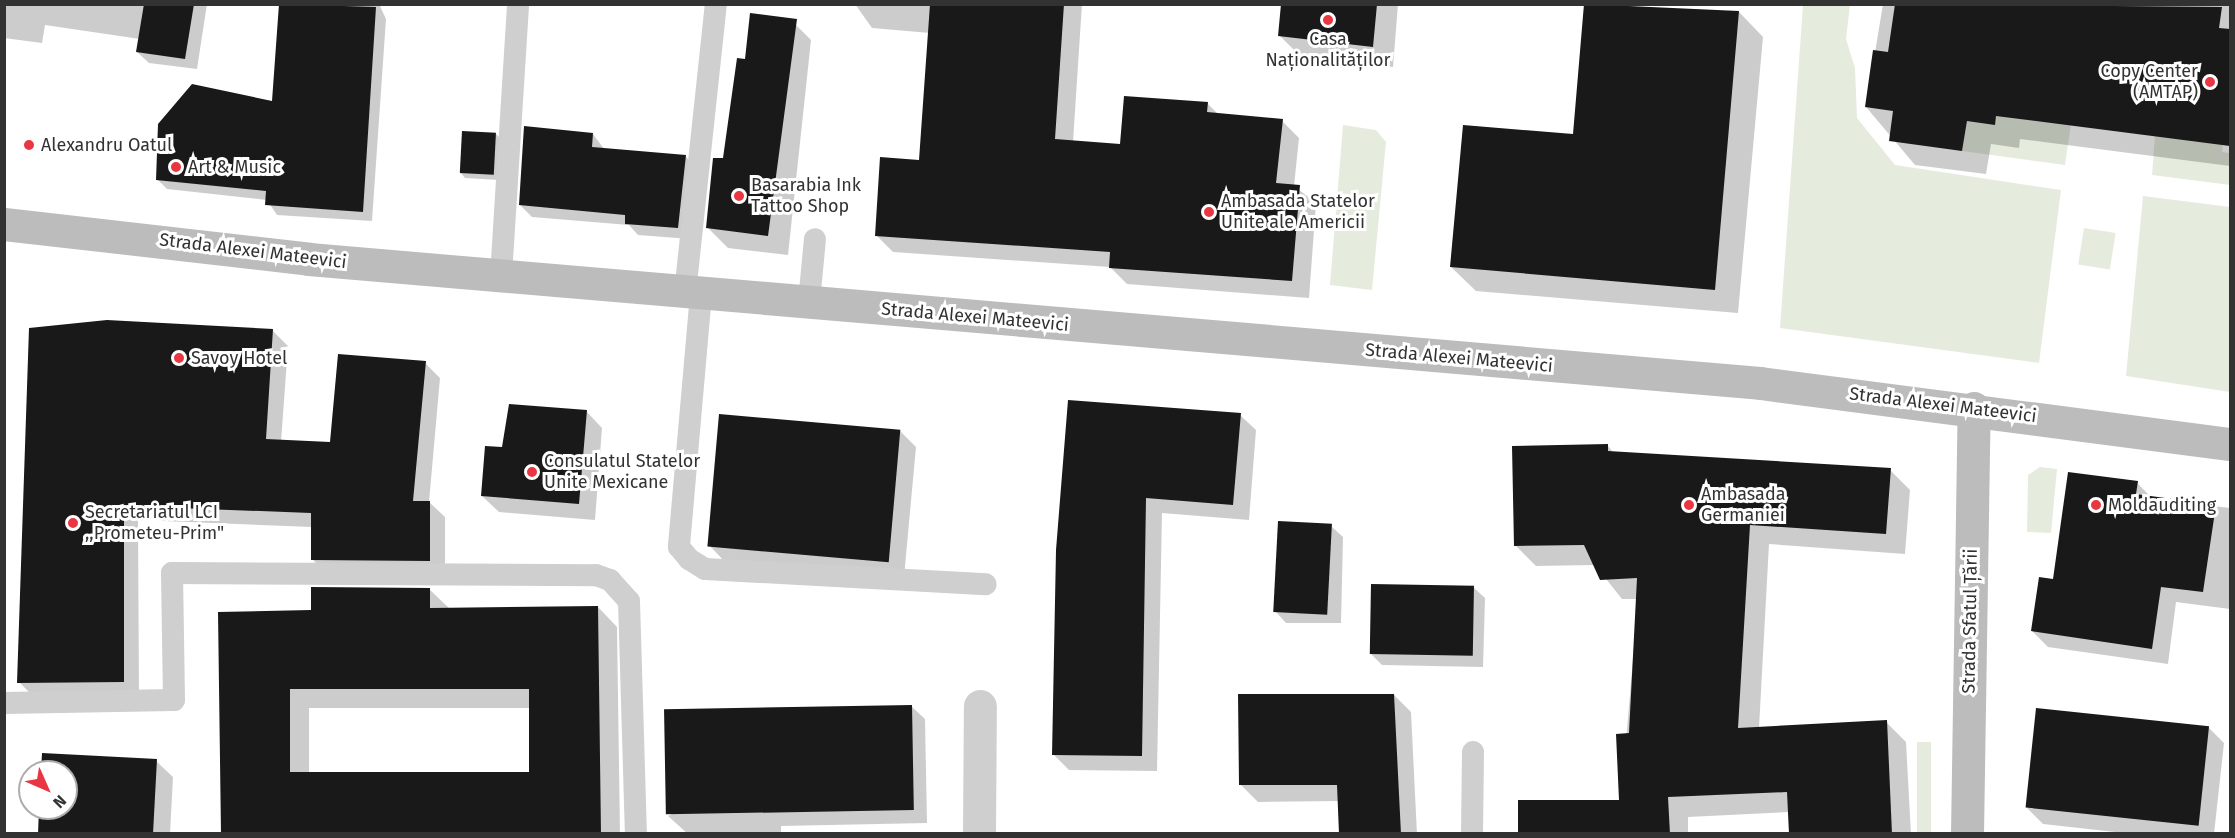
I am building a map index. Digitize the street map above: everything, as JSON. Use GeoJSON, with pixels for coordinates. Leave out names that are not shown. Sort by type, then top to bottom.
{"type":"FeatureCollection","features":[{"type":"Feature","properties":{"kind":"main road","name":"Strada Alexei Mateevici"},"geometry":{"type":"LineString","coordinates":[[4,224],[501,276],[1760,383],[1974,408],[2230,444]]}},
{"type":"Feature","properties":{"kind":"main road","name":"Strada Sfatul Țării"},"geometry":{"type":"LineString","coordinates":[[1967,834],[1974,408]]}},
{"type":"Feature","properties":{"kind":"street"},"geometry":{"type":"LineString","coordinates":[[979,834],[980,706]]}},
{"type":"Feature","properties":{"kind":"lane"},"geometry":{"type":"LineString","coordinates":[[501,276],[518,4]]}},
{"type":"Feature","properties":{"kind":"lane"},"geometry":{"type":"LineString","coordinates":[[716,4],[693,293],[679,547],[689,559],[705,569],[986,584]]}},
{"type":"Feature","properties":{"kind":"lane"},"geometry":{"type":"LineString","coordinates":[[809,302],[815,239]]}},
{"type":"Feature","properties":{"kind":"lane"},"geometry":{"type":"LineString","coordinates":[[4,703],[174,700],[172,573],[596,575],[610,580],[629,601],[636,834]]}},
{"type":"Feature","properties":{"kind":"lane"},"geometry":{"type":"LineString","coordinates":[[1472,834],[1473,752]]}},
{"type":"Feature","properties":{"kind":"shaded area"},"geometry":{"type":"Polygon","coordinates":[[[1803,5],[1850,5],[1846,39],[1855,68],[1857,118],[1895,165],[2061,190],[2039,363],[1780,328],[1803,5]]]}},
{"type":"Feature","properties":{"kind":"shaded area"},"geometry":{"type":"Polygon","coordinates":[[[1996,114],[2071,124],[2065,165],[1962,151],[1967,121],[1996,114]]]}},
{"type":"Feature","properties":{"kind":"shaded area"},"geometry":{"type":"Polygon","coordinates":[[[1343,125],[1376,130],[1386,142],[1372,290],[1330,285],[1343,125]]]}},
{"type":"Feature","properties":{"kind":"shaded area"},"geometry":{"type":"Polygon","coordinates":[[[2155,135],[2223,144],[2222,152],[2230,153],[2230,185],[2152,175],[2155,135]]]}},
{"type":"Feature","properties":{"kind":"shaded area"},"geometry":{"type":"Polygon","coordinates":[[[2143,196],[2230,207],[2230,392],[2126,376],[2143,196]]]}},
{"type":"Feature","properties":{"kind":"shaded area"},"geometry":{"type":"Polygon","coordinates":[[[2084,228],[2116,233],[2110,270],[2078,265],[2084,228]]]}},
{"type":"Feature","properties":{"kind":"shaded area"},"geometry":{"type":"Polygon","coordinates":[[[2040,467],[2057,469],[2051,533],[2027,532],[2028,475],[2040,467]]]}},
{"type":"Feature","properties":{"kind":"shaded area"},"geometry":{"type":"Polygon","coordinates":[[[1917,742],[1931,742],[1931,833],[1917,833],[1917,742]]]}},
{"type":"Feature","properties":{"kind":"building"},"geometry":{"type":"Polygon","coordinates":[[[144,4],[194,4],[185,59],[136,52],[144,4]]]}},
{"type":"Feature","properties":{"kind":"building"},"geometry":{"type":"Polygon","coordinates":[[[279,4],[376,7],[363,212],[265,205],[266,191],[156,180],[158,124],[192,84],[272,101],[279,4]]]}},
{"type":"Feature","properties":{"kind":"building"},"geometry":{"type":"Polygon","coordinates":[[[930,4],[1064,4],[1055,139],[1120,144],[1124,96],[1208,102],[1207,112],[1283,119],[1276,183],[1300,185],[1292,281],[1109,268],[1110,252],[875,236],[880,157],[919,160],[930,4]]]}},
{"type":"Feature","properties":{"kind":"building","name":"Casa Naționalităților"},"geometry":{"type":"Polygon","coordinates":[[[1281,4],[1377,4],[1373,47],[1278,36],[1281,4]]]}},
{"type":"Feature","properties":{"kind":"building"},"geometry":{"type":"Polygon","coordinates":[[[1584,4],[1739,11],[1715,290],[1450,267],[1463,125],[1573,134],[1584,4]]]}},
{"type":"Feature","properties":{"kind":"building"},"geometry":{"type":"Polygon","coordinates":[[[1895,4],[2222,7],[2219,28],[2230,29],[2230,146],[1996,116],[1995,125],[1967,121],[1962,151],[1889,141],[1893,111],[1865,107],[1873,50],[1888,52],[1895,4]]]}},
{"type":"Feature","properties":{"kind":"building"},"geometry":{"type":"Polygon","coordinates":[[[750,13],[797,19],[768,236],[706,228],[713,158],[723,158],[737,58],[745,59],[750,13]]]}},
{"type":"Feature","properties":{"kind":"building"},"geometry":{"type":"Polygon","coordinates":[[[524,126],[593,133],[592,147],[686,155],[678,228],[625,224],[625,215],[519,205],[524,126]]]}},
{"type":"Feature","properties":{"kind":"building"},"geometry":{"type":"Polygon","coordinates":[[[462,131],[496,133],[494,175],[460,173],[462,131]]]}},
{"type":"Feature","properties":{"kind":"building"},"geometry":{"type":"Polygon","coordinates":[[[107,320],[273,329],[266,439],[330,442],[338,354],[426,361],[413,501],[430,501],[430,561],[311,560],[311,513],[124,506],[124,682],[17,683],[29,328],[107,320]]]}},
{"type":"Feature","properties":{"kind":"building"},"geometry":{"type":"Polygon","coordinates":[[[1068,400],[1241,413],[1233,505],[1146,498],[1142,756],[1052,755],[1056,550],[1068,400]]]}},
{"type":"Feature","properties":{"kind":"building","name":"Consulatul Statelor Unite Mexicane"},"geometry":{"type":"Polygon","coordinates":[[[509,404],[587,410],[579,504],[481,496],[485,446],[502,447],[509,404]]]}},
{"type":"Feature","properties":{"kind":"building"},"geometry":{"type":"Polygon","coordinates":[[[719,414],[900,430],[889,562],[707,546],[719,414]]]}},
{"type":"Feature","properties":{"kind":"building"},"geometry":{"type":"Polygon","coordinates":[[[1608,444],[1608,451],[1891,468],[1886,534],[1750,525],[1738,728],[1887,720],[1892,834],[1789,834],[1787,792],[1668,797],[1670,834],[1518,834],[1518,800],[1619,800],[1616,734],[1629,733],[1637,578],[1600,580],[1584,545],[1514,546],[1512,446],[1608,444]]]}},
{"type":"Feature","properties":{"kind":"building"},"geometry":{"type":"Polygon","coordinates":[[[2068,472],[2138,481],[2136,494],[2216,505],[2203,592],[2161,587],[2152,649],[2031,631],[2039,577],[2053,579],[2068,472]]]}},
{"type":"Feature","properties":{"kind":"building"},"geometry":{"type":"Polygon","coordinates":[[[1278,521],[1332,524],[1327,615],[1273,612],[1278,521]]]}},
{"type":"Feature","properties":{"kind":"building"},"geometry":{"type":"Polygon","coordinates":[[[1371,584],[1474,586],[1473,656],[1370,654],[1371,584]]]}},
{"type":"Feature","properties":{"kind":"building"},"geometry":{"type":"Polygon","coordinates":[[[311,587],[430,588],[430,608],[598,606],[601,834],[221,834],[218,612],[311,610],[311,587]],[[290,689],[290,772],[529,772],[529,689],[290,689]]]}},
{"type":"Feature","properties":{"kind":"building"},"geometry":{"type":"Polygon","coordinates":[[[1238,694],[1394,694],[1401,834],[1339,834],[1337,785],[1239,785],[1238,694]]]}},
{"type":"Feature","properties":{"kind":"building"},"geometry":{"type":"Polygon","coordinates":[[[912,705],[914,810],[666,814],[664,709],[912,705]]]}},
{"type":"Feature","properties":{"kind":"building"},"geometry":{"type":"Polygon","coordinates":[[[2036,708],[2209,726],[2199,826],[2026,807],[2036,708]]]}},
{"type":"Feature","properties":{"kind":"building"},"geometry":{"type":"Polygon","coordinates":[[[42,753],[157,759],[153,834],[38,834],[39,820],[78,820],[78,760],[42,760],[42,753]]]}},
{"type":"Feature","properties":{"kind":"place","name":"Casa Naționalităților"},"geometry":{"type":"Point","coordinates":[1328,20]}},
{"type":"Feature","properties":{"kind":"place","name":"Copy Center (AMTAP)"},"geometry":{"type":"Point","coordinates":[2210,82]}},
{"type":"Feature","properties":{"kind":"place","name":"Alexandru Oatul"},"geometry":{"type":"Point","coordinates":[29,145]}},
{"type":"Feature","properties":{"kind":"place","name":"Art & Music"},"geometry":{"type":"Point","coordinates":[176,167]}},
{"type":"Feature","properties":{"kind":"place","name":"Basarabia Ink Tattoo Shop"},"geometry":{"type":"Point","coordinates":[739,196]}},
{"type":"Feature","properties":{"kind":"place","name":"Ambasada Statelor Unite ale Americii"},"geometry":{"type":"Point","coordinates":[1209,212]}},
{"type":"Feature","properties":{"kind":"place","name":"Savoy Hotel"},"geometry":{"type":"Point","coordinates":[179,358]}},
{"type":"Feature","properties":{"kind":"place","name":"Consulatul Statelor Unite Mexicane"},"geometry":{"type":"Point","coordinates":[532,472]}},
{"type":"Feature","properties":{"kind":"place","name":"Ambasada Germaniei"},"geometry":{"type":"Point","coordinates":[1689,505]}},
{"type":"Feature","properties":{"kind":"place","name":"Moldauditing"},"geometry":{"type":"Point","coordinates":[2096,505]}},
{"type":"Feature","properties":{"kind":"place","name":"Secretariatul LCI ,,Prometeu-Prim\""},"geometry":{"type":"Point","coordinates":[73,523]}}]}
